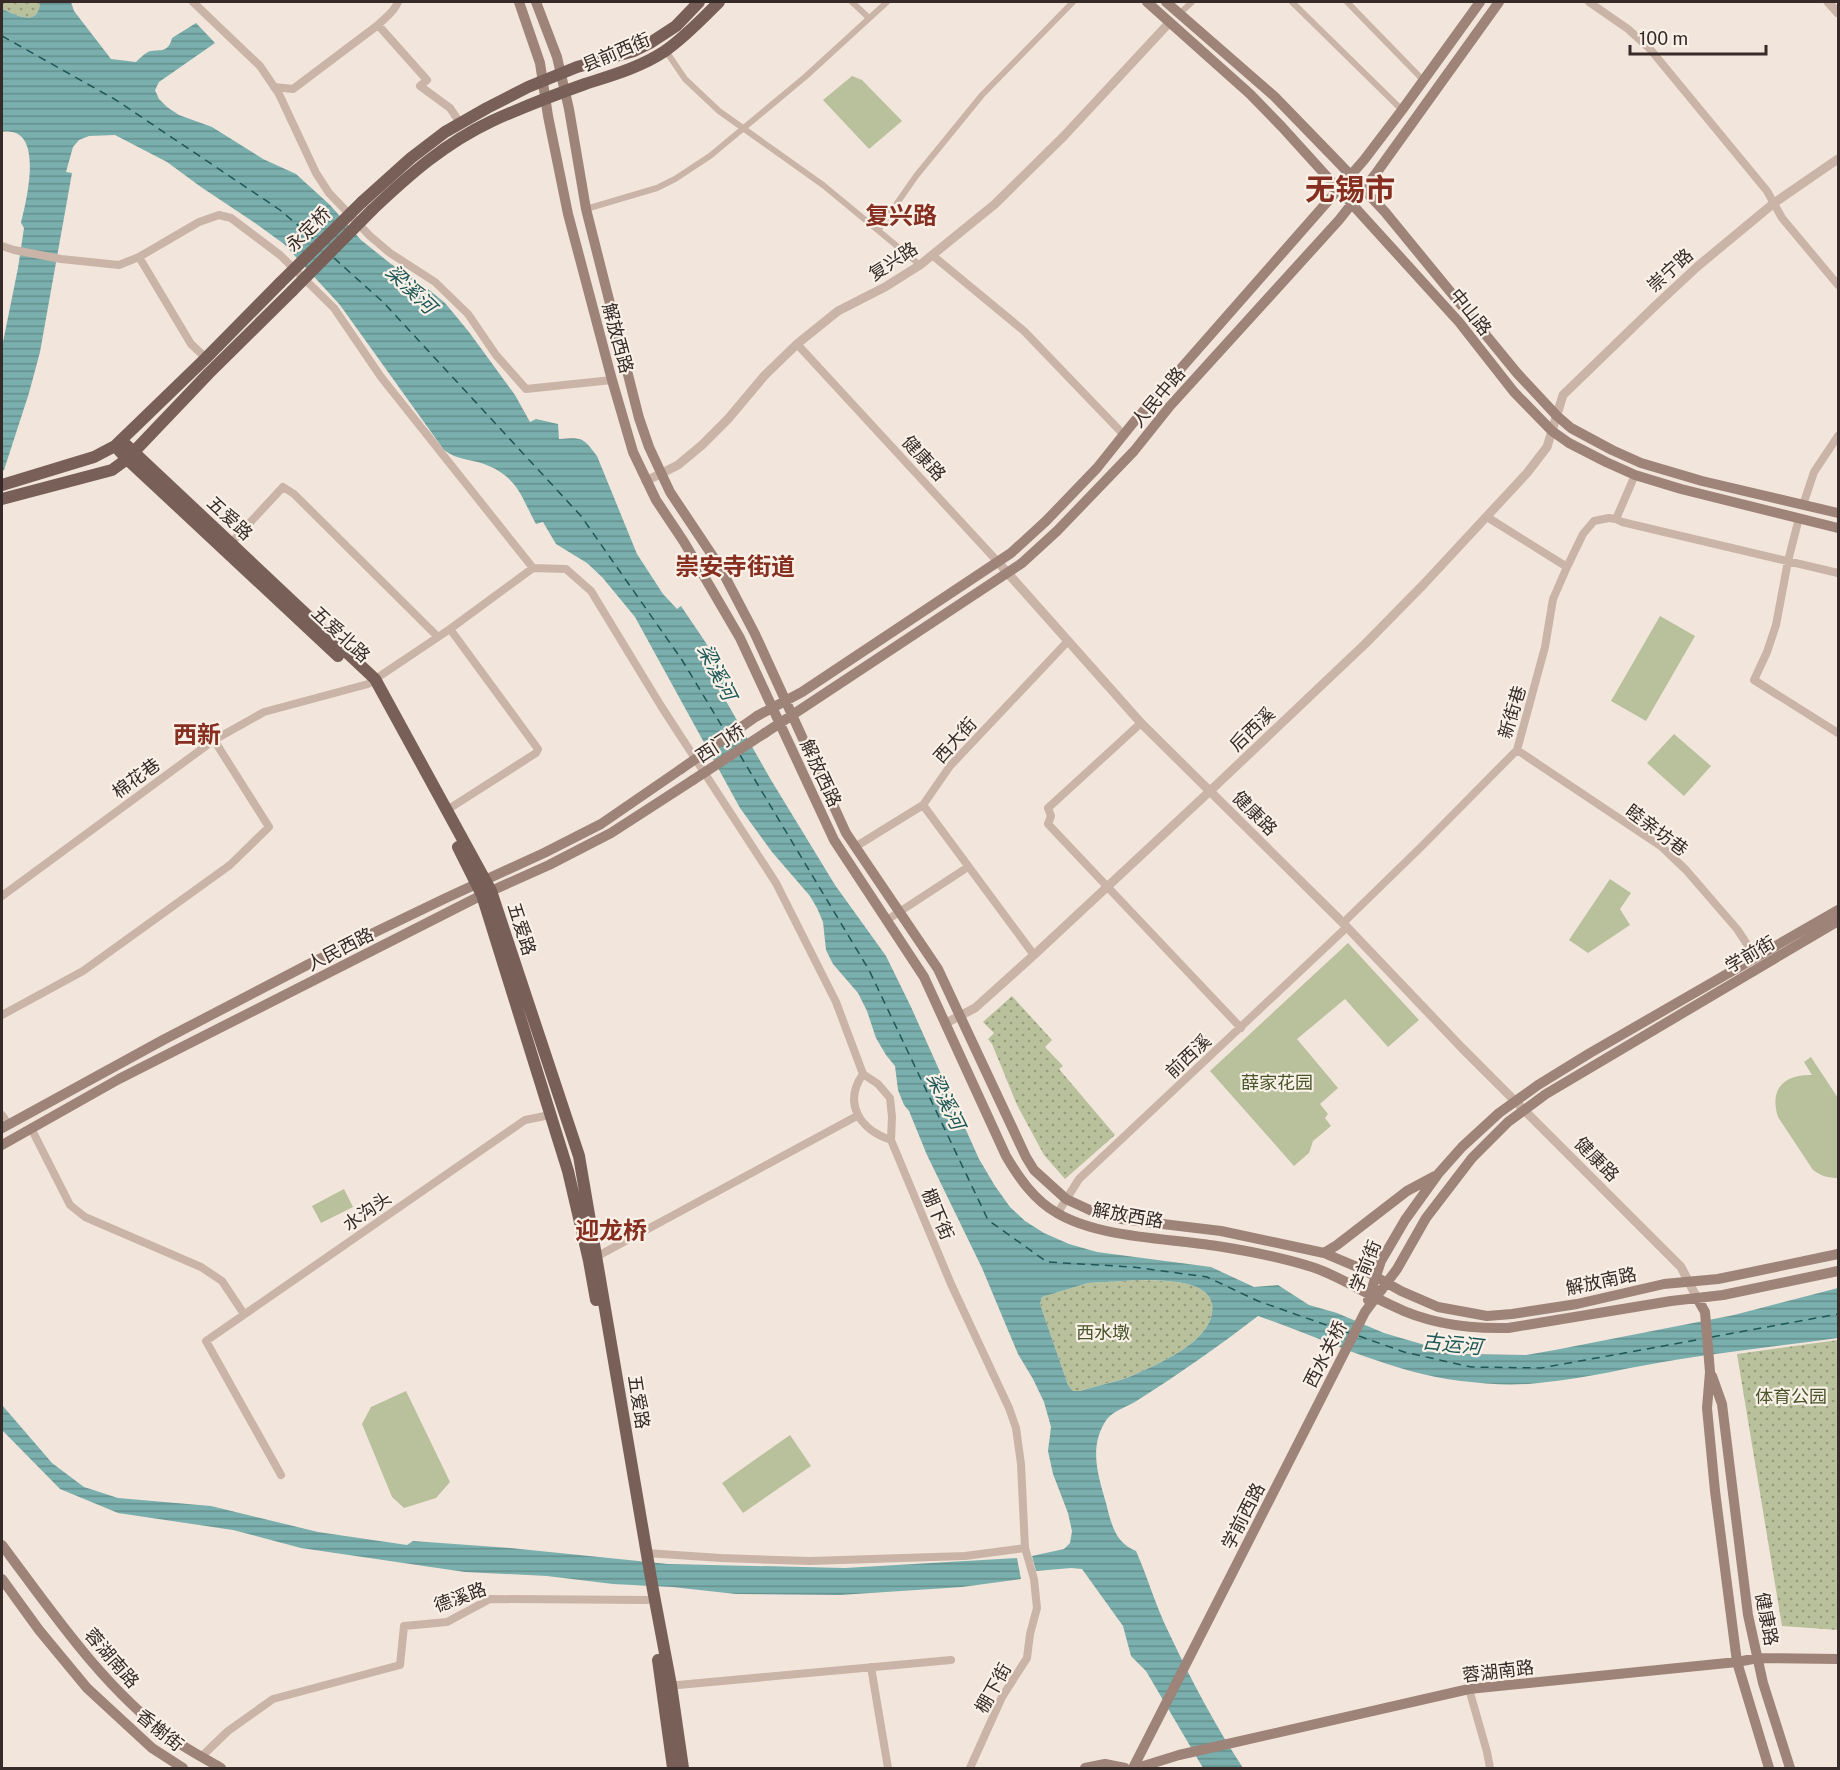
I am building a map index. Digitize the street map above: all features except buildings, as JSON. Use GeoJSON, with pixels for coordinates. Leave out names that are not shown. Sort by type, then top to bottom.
{"type":"FeatureCollection","features":[{"type":"Feature","properties":{"kind":"main road","name":"解放西路"},"geometry":{"type":"LineString","coordinates":[[519,2],[540,63],[568,214],[633,452],[656,500],[684,542],[740,638],[834,840],[924,977],[964,1068],[1019,1178],[1036,1198],[1057,1214],[1089,1227],[1218,1246],[1305,1266],[1354,1284],[1373,1295]]}},
{"type":"Feature","properties":{"kind":"main road","name":"解放西路"},"geometry":{"type":"LineString","coordinates":[[536,2],[557,57],[586,209],[639,418],[661,474],[720,567],[755,634],[841,823],[938,969],[1034,1170],[1066,1199],[1094,1212],[1121,1219],[1221,1231],[1324,1253],[1376,1277]]}},
{"type":"Feature","properties":{"kind":"main road","name":"县前西街"},"geometry":{"type":"LineString","coordinates":[[367,206],[411,158],[445,132],[487,108],[543,81],[577,67],[634,51],[650,43],[676,26],[699,2]]}},
{"type":"Feature","properties":{"kind":"main road","name":"县前西街"},"geometry":{"type":"LineString","coordinates":[[367,206],[452,144],[490,122],[545,99],[639,65],[665,51],[698,24],[718,2]]}},
{"type":"Feature","properties":{"kind":"main road","name":"中山路"},"geometry":{"type":"LineString","coordinates":[[1147,2],[1250,94],[1460,322],[1514,392],[1552,431],[1569,443],[1635,475],[1681,489],[1839,528]]}},
{"type":"Feature","properties":{"kind":"main road","name":"中山路"},"geometry":{"type":"LineString","coordinates":[[1166,2],[1274,96],[1364,189],[1436,272],[1517,373],[1557,416],[1588,437],[1641,463],[1702,481],[1839,513]]}},
{"type":"Feature","properties":{"kind":"main road","name":"人民中路"},"geometry":{"type":"LineString","coordinates":[[757,716],[802,692],[1011,553],[1046,521],[1097,468],[1351,176],[1424,81],[1480,2]]}},
{"type":"Feature","properties":{"kind":"main road","name":"人民中路"},"geometry":{"type":"LineString","coordinates":[[765,733],[1022,563],[1057,531],[1134,451],[1170,406],[1364,189],[1499,2]]}},
{"type":"Feature","properties":{"kind":"main road","name":"永定桥"},"geometry":{"type":"LineString","coordinates":[[7,484],[94,457],[118,443],[280,283],[367,206]]}},
{"type":"Feature","properties":{"kind":"main road","name":"永定桥"},"geometry":{"type":"LineString","coordinates":[[2,499],[112,470],[130,456],[292,291],[367,206]]}},
{"type":"Feature","properties":{"kind":"main road","name":"五爱北路"},"geometry":{"type":"LineString","coordinates":[[118,443],[372,681],[380,702],[484,888]]}},
{"type":"Feature","properties":{"kind":"main road","name":"五爱路"},"geometry":{"type":"LineString","coordinates":[[130,456],[231,543],[372,681],[447,810],[484,888],[579,1156],[593,1258],[648,1594]]}},
{"type":"Feature","properties":{"kind":"main road","name":"西门桥"},"geometry":{"type":"LineString","coordinates":[[681,770],[757,716]]}},
{"type":"Feature","properties":{"kind":"main road","name":"西门桥"},"geometry":{"type":"LineString","coordinates":[[693,780],[765,733]]}},
{"type":"Feature","properties":{"kind":"main road","name":"人民西路"},"geometry":{"type":"LineString","coordinates":[[2,1145],[119,1079],[484,888],[601,824],[681,770]]}},
{"type":"Feature","properties":{"kind":"main road","name":"人民西路"},"geometry":{"type":"LineString","coordinates":[[4,1122],[311,963],[484,888],[549,865],[611,832],[693,780]]}},
{"type":"Feature","properties":{"kind":"main road","name":"五爱路"},"geometry":{"type":"LineString","coordinates":[[484,888],[593,1258]]}},
{"type":"Feature","properties":{"kind":"main road","name":"学前街"},"geometry":{"type":"LineString","coordinates":[[1365,1312],[1373,1295],[1381,1261],[1405,1220],[1437,1174],[1462,1146],[1499,1113],[1590,1053],[1839,910]]}},
{"type":"Feature","properties":{"kind":"main road","name":"学前街"},"geometry":{"type":"LineString","coordinates":[[1373,1295],[1397,1269],[1426,1218],[1472,1158],[1508,1122],[1546,1094],[1651,1030],[1839,921]]}},
{"type":"Feature","properties":{"kind":"main road"},"geometry":{"type":"LineString","coordinates":[[1324,1253],[1407,1191],[1437,1174]]}},
{"type":"Feature","properties":{"kind":"main road","name":"解放南路"},"geometry":{"type":"LineString","coordinates":[[1376,1277],[1438,1307],[1487,1316],[1577,1304],[1664,1284],[1718,1279],[1839,1254]]}},
{"type":"Feature","properties":{"kind":"main road","name":"解放南路"},"geometry":{"type":"LineString","coordinates":[[1373,1295],[1424,1319],[1448,1325],[1485,1329],[1508,1328],[1724,1294],[1839,1271]]}},
{"type":"Feature","properties":{"kind":"main road"},"geometry":{"type":"LineString","coordinates":[[1697,1298],[1705,1312],[1710,1372]]}},
{"type":"Feature","properties":{"kind":"main road","name":"西水关桥"},"geometry":{"type":"LineString","coordinates":[[1314,1411],[1365,1312]]}},
{"type":"Feature","properties":{"kind":"main road","name":"健康路"},"geometry":{"type":"LineString","coordinates":[[1710,1372],[1722,1404],[1746,1599],[1763,1683],[1790,1768]]}},
{"type":"Feature","properties":{"kind":"main road","name":"健康路"},"geometry":{"type":"LineString","coordinates":[[1710,1372],[1707,1408],[1737,1662],[1769,1768]]}},
{"type":"Feature","properties":{"kind":"main road","name":"学前西路"},"geometry":{"type":"LineString","coordinates":[[1135,1768],[1314,1411]]}},
{"type":"Feature","properties":{"kind":"main road","name":"蓉湖南路"},"geometry":{"type":"LineString","coordinates":[[2,1545],[86,1655],[129,1702],[171,1738],[221,1768]]}},
{"type":"Feature","properties":{"kind":"main road","name":"香榭街"},"geometry":{"type":"LineString","coordinates":[[2,1579],[39,1630],[87,1688],[152,1748],[183,1768]]}},
{"type":"Feature","properties":{"kind":"main road"},"geometry":{"type":"LineString","coordinates":[[648,1594],[683,1768]]}},
{"type":"Feature","properties":{"kind":"main road","name":"蓉湖南路"},"geometry":{"type":"LineString","coordinates":[[1135,1768],[1179,1755],[1469,1689],[1758,1658],[1839,1659]]}},
{"type":"Feature","properties":{"kind":"main road"},"geometry":{"type":"LineString","coordinates":[[667,1686],[673,1768]]}},
{"type":"Feature","properties":{"kind":"main road"},"geometry":{"type":"LineString","coordinates":[[1085,1768],[1105,1764],[1125,1768]]}},
{"type":"Feature","properties":{"kind":"street"},"geometry":{"type":"LineString","coordinates":[[193,2],[260,66],[274,87],[316,173],[329,193],[370,236],[390,253],[435,282],[460,306],[496,355],[526,389],[612,380]]}},
{"type":"Feature","properties":{"kind":"street"},"geometry":{"type":"LineString","coordinates":[[274,87],[293,89],[389,15],[398,2]]}},
{"type":"Feature","properties":{"kind":"street"},"geometry":{"type":"LineString","coordinates":[[852,2],[869,18]]}},
{"type":"Feature","properties":{"kind":"street"},"geometry":{"type":"LineString","coordinates":[[586,209],[657,188],[710,156],[805,76],[887,2]]}},
{"type":"Feature","properties":{"kind":"street"},"geometry":{"type":"LineString","coordinates":[[879,229],[916,176],[982,95],[1072,2]]}},
{"type":"Feature","properties":{"kind":"street"},"geometry":{"type":"LineString","coordinates":[[1179,14],[1192,2]]}},
{"type":"Feature","properties":{"kind":"street"},"geometry":{"type":"LineString","coordinates":[[1292,2],[1402,110]]}},
{"type":"Feature","properties":{"kind":"street"},"geometry":{"type":"LineString","coordinates":[[1347,2],[1424,81]]}},
{"type":"Feature","properties":{"kind":"street"},"geometry":{"type":"LineString","coordinates":[[1589,2],[1628,29],[1650,49],[1767,191],[1782,218],[1839,285]]}},
{"type":"Feature","properties":{"kind":"street"},"geometry":{"type":"LineString","coordinates":[[1828,2],[1839,13]]}},
{"type":"Feature","properties":{"kind":"street","name":"复兴路"},"geometry":{"type":"LineString","coordinates":[[646,481],[678,465],[702,445],[728,419],[765,375],[797,344],[838,311],[885,287],[920,265],[995,204],[1056,144],[1169,23]]}},
{"type":"Feature","properties":{"kind":"street"},"geometry":{"type":"LineString","coordinates":[[378,24],[427,80],[420,86],[450,108],[460,123]]}},
{"type":"Feature","properties":{"kind":"street"},"geometry":{"type":"LineString","coordinates":[[665,51],[686,79],[719,111],[823,185],[920,265]]}},
{"type":"Feature","properties":{"kind":"street","name":"崇宁路"},"geometry":{"type":"LineString","coordinates":[[1552,431],[1563,395],[1698,266],[1774,203],[1839,159]]}},
{"type":"Feature","properties":{"kind":"street"},"geometry":{"type":"LineString","coordinates":[[2,246],[61,260],[119,265],[139,257],[199,222],[219,215],[231,218],[280,255],[334,308],[381,377],[533,568]]}},
{"type":"Feature","properties":{"kind":"street"},"geometry":{"type":"LineString","coordinates":[[932,255],[1024,331],[1125,435]]}},
{"type":"Feature","properties":{"kind":"street"},"geometry":{"type":"LineString","coordinates":[[139,257],[191,344],[206,358]]}},
{"type":"Feature","properties":{"kind":"street","name":"健康路"},"geometry":{"type":"LineString","coordinates":[[797,344],[998,561],[1141,723],[1345,925],[1462,1048],[1681,1267],[1697,1298]]}},
{"type":"Feature","properties":{"kind":"street","name":"后西溪"},"geometry":{"type":"LineString","coordinates":[[946,1023],[975,1008],[1034,955],[1365,644],[1527,473],[1546,447],[1552,431]]}},
{"type":"Feature","properties":{"kind":"street"},"geometry":{"type":"LineString","coordinates":[[1803,505],[1814,472],[1839,436]]}},
{"type":"Feature","properties":{"kind":"street"},"geometry":{"type":"LineString","coordinates":[[1635,475],[1616,519],[1622,522],[1839,573]]}},
{"type":"Feature","properties":{"kind":"street"},"geometry":{"type":"LineString","coordinates":[[231,543],[283,487],[294,494],[438,637]]}},
{"type":"Feature","properties":{"kind":"street"},"geometry":{"type":"LineString","coordinates":[[1487,517],[1567,567]]}},
{"type":"Feature","properties":{"kind":"street"},"geometry":{"type":"LineString","coordinates":[[1799,518],[1776,625],[1754,680],[1839,733]]}},
{"type":"Feature","properties":{"kind":"street","name":"新街巷"},"geometry":{"type":"LineString","coordinates":[[1345,925],[1517,750],[1545,647],[1553,599],[1583,534],[1594,521],[1616,519]]}},
{"type":"Feature","properties":{"kind":"street","name":"棉花巷"},"geometry":{"type":"LineString","coordinates":[[2,896],[214,740],[264,712],[372,681],[450,629],[533,568]]}},
{"type":"Feature","properties":{"kind":"street","name":"棚下街"},"geometry":{"type":"LineString","coordinates":[[533,568],[566,569],[591,591],[661,706],[776,883],[836,1002],[863,1074],[878,1084],[890,1098],[891,1140],[951,1284],[1009,1408],[1016,1428],[1021,1464],[1025,1548],[1034,1579],[1037,1608],[1027,1658],[1002,1697],[970,1768]]}},
{"type":"Feature","properties":{"kind":"street"},"geometry":{"type":"LineString","coordinates":[[447,810],[536,753],[538,749],[450,629]]}},
{"type":"Feature","properties":{"kind":"street","name":"西大街"},"geometry":{"type":"LineString","coordinates":[[855,847],[923,805],[950,766],[1068,641]]}},
{"type":"Feature","properties":{"kind":"street"},"geometry":{"type":"LineString","coordinates":[[1141,723],[1048,808],[1052,816],[1048,824],[1241,1028]]}},
{"type":"Feature","properties":{"kind":"street"},"geometry":{"type":"LineString","coordinates":[[2,1015],[83,971],[230,864],[269,827],[214,740]]}},
{"type":"Feature","properties":{"kind":"street","name":"睦亲坊巷"},"geometry":{"type":"LineString","coordinates":[[1517,750],[1662,848],[1686,870],[1737,929],[1756,958]]}},
{"type":"Feature","properties":{"kind":"street"},"geometry":{"type":"LineString","coordinates":[[923,805],[1034,955]]}},
{"type":"Feature","properties":{"kind":"street"},"geometry":{"type":"LineString","coordinates":[[887,920],[968,867]]}},
{"type":"Feature","properties":{"kind":"street","name":"前西溪"},"geometry":{"type":"LineString","coordinates":[[1057,1214],[1079,1179],[1241,1028],[1345,925]]}},
{"type":"Feature","properties":{"kind":"street"},"geometry":{"type":"LineString","coordinates":[[863,1074],[857,1082],[855,1095],[857,1116],[873,1133],[891,1140]]}},
{"type":"Feature","properties":{"kind":"street","name":"水沟头"},"geometry":{"type":"LineString","coordinates":[[281,1475],[206,1341],[525,1120],[550,1115]]}},
{"type":"Feature","properties":{"kind":"street"},"geometry":{"type":"LineString","coordinates":[[593,1258],[857,1116]]}},
{"type":"Feature","properties":{"kind":"street"},"geometry":{"type":"LineString","coordinates":[[31,1128],[70,1205],[85,1217],[201,1267],[222,1281],[244,1314]]}},
{"type":"Feature","properties":{"kind":"street"},"geometry":{"type":"LineString","coordinates":[[643,1553],[810,1561],[964,1556],[1025,1548]]}},
{"type":"Feature","properties":{"kind":"street","name":"德溪路"},"geometry":{"type":"LineString","coordinates":[[201,1756],[228,1731],[273,1699],[400,1665],[404,1626],[447,1622],[490,1599],[648,1594]]}},
{"type":"Feature","properties":{"kind":"street"},"geometry":{"type":"LineString","coordinates":[[667,1686],[951,1660]]}},
{"type":"Feature","properties":{"kind":"street"},"geometry":{"type":"LineString","coordinates":[[871,1667],[888,1768]]}},
{"type":"Feature","properties":{"kind":"street"},"geometry":{"type":"LineString","coordinates":[[1469,1689],[1490,1768]]}},
{"type":"Feature","properties":{"kind":"green space"},"geometry":{"type":"Polygon","coordinates":[[[2,2],[40,2],[35,15],[26,18],[2,9],[2,2]]]}},
{"type":"Feature","properties":{"kind":"green space"},"geometry":{"type":"Polygon","coordinates":[[[852,76],[862,80],[902,121],[869,149],[823,100],[852,76]]]}},
{"type":"Feature","properties":{"kind":"green space"},"geometry":{"type":"Polygon","coordinates":[[[1660,616],[1695,636],[1646,721],[1611,701],[1660,616]]]}},
{"type":"Feature","properties":{"kind":"green space"},"geometry":{"type":"Polygon","coordinates":[[[1674,734],[1711,766],[1684,796],[1647,763],[1674,734]]]}},
{"type":"Feature","properties":{"kind":"green space"},"geometry":{"type":"Polygon","coordinates":[[[1610,879],[1631,893],[1620,909],[1630,925],[1588,953],[1569,940],[1610,879]]]}},
{"type":"Feature","properties":{"kind":"green space","name":"薛家花园"},"geometry":{"type":"Polygon","coordinates":[[[1348,943],[1419,1020],[1388,1047],[1345,999],[1297,1039],[1338,1088],[1320,1104],[1328,1114],[1325,1118],[1331,1126],[1313,1141],[1309,1153],[1294,1166],[1210,1071],[1348,943]]]}},
{"type":"Feature","properties":{"kind":"green space"},"geometry":{"type":"Polygon","coordinates":[[[1012,996],[1052,1040],[1045,1047],[1063,1066],[1059,1069],[1115,1135],[1065,1179],[1044,1155],[1017,1105],[988,1039],[994,1033],[983,1022],[1012,996]]]}},
{"type":"Feature","properties":{"kind":"green space"},"geometry":{"type":"Polygon","coordinates":[[[1811,1057],[1838,1098],[1838,1178],[1831,1178],[1813,1170],[1778,1117],[1777,1091],[1787,1080],[1802,1075],[1812,1075],[1804,1062],[1811,1057]]]}},
{"type":"Feature","properties":{"kind":"green space"},"geometry":{"type":"Polygon","coordinates":[[[344,1189],[353,1207],[321,1223],[312,1206],[344,1189]]]}},
{"type":"Feature","properties":{"kind":"green space","name":"西水墩"},"geometry":{"type":"Polygon","coordinates":[[[1170,1281],[1201,1289],[1212,1304],[1211,1317],[1206,1328],[1186,1348],[1147,1369],[1129,1377],[1073,1391],[1068,1385],[1040,1304],[1042,1297],[1088,1283],[1170,1281]]]}},
{"type":"Feature","properties":{"kind":"green space","name":"体育公园"},"geometry":{"type":"Polygon","coordinates":[[[1838,1340],[1838,1630],[1782,1626],[1737,1354],[1838,1340]]]}},
{"type":"Feature","properties":{"kind":"green space"},"geometry":{"type":"Polygon","coordinates":[[[406,1391],[450,1482],[436,1498],[404,1508],[392,1497],[362,1424],[371,1407],[406,1391]]]}},
{"type":"Feature","properties":{"kind":"green space"},"geometry":{"type":"Polygon","coordinates":[[[790,1435],[811,1466],[743,1513],[722,1483],[790,1435]]]}},
{"type":"Feature","properties":{"kind":"water","name":"梁溪河"},"geometry":{"type":"Polygon","coordinates":[[[40,2],[71,2],[74,11],[111,59],[136,62],[148,52],[165,49],[172,38],[196,23],[215,43],[159,82],[155,90],[159,99],[179,115],[212,127],[263,159],[296,174],[330,205],[361,240],[445,303],[515,395],[530,422],[536,419],[558,424],[559,439],[577,438],[585,442],[597,456],[637,554],[663,594],[677,609],[681,606],[706,643],[729,689],[722,694],[835,885],[886,956],[979,1159],[1010,1207],[1025,1221],[1044,1233],[1069,1244],[1097,1252],[1211,1267],[1254,1287],[1278,1285],[1309,1305],[1337,1313],[1384,1333],[1442,1350],[1465,1354],[1526,1355],[1555,1350],[1734,1315],[1838,1288],[1838,1338],[1681,1359],[1556,1381],[1500,1384],[1434,1377],[1383,1363],[1258,1316],[1169,1380],[1113,1414],[1101,1429],[1096,1450],[1100,1482],[1112,1525],[1123,1543],[1136,1551],[1177,1651],[1213,1719],[1243,1768],[1203,1768],[1146,1671],[1131,1656],[1123,1626],[1082,1569],[1036,1571],[1032,1556],[1064,1549],[1070,1543],[1072,1531],[1068,1513],[1053,1474],[1048,1451],[1051,1427],[1044,1402],[1018,1354],[982,1268],[927,1155],[909,1111],[904,1105],[898,1090],[895,1066],[876,1038],[858,993],[833,964],[826,950],[823,922],[817,908],[740,808],[635,617],[602,577],[587,563],[556,544],[543,522],[536,524],[518,490],[507,477],[489,466],[449,454],[444,450],[340,305],[284,244],[167,162],[115,135],[89,136],[79,140],[73,147],[66,172],[72,173],[40,352],[29,393],[2,471],[2,347],[18,268],[24,228],[21,223],[30,167],[29,152],[24,140],[16,133],[2,132],[2,9],[26,18],[35,15],[40,2]],[[1170,1281],[1088,1283],[1042,1297],[1040,1304],[1068,1385],[1073,1391],[1116,1381],[1147,1369],[1186,1348],[1206,1328],[1211,1317],[1212,1304],[1201,1289],[1170,1281]]]}},
{"type":"Feature","properties":{"kind":"water"},"geometry":{"type":"Polygon","coordinates":[[[2,1405],[52,1463],[84,1487],[118,1498],[211,1506],[318,1532],[407,1545],[413,1541],[510,1548],[668,1564],[845,1568],[1017,1558],[1021,1579],[962,1587],[840,1595],[736,1594],[547,1576],[465,1572],[301,1548],[233,1530],[118,1513],[60,1489],[2,1430],[2,1405]]]}},
{"type":"Feature","properties":{"kind":"ferry route"},"geometry":{"type":"LineString","coordinates":[[2,36],[116,100],[280,210],[315,240]]}},
{"type":"Feature","properties":{"kind":"ferry route"},"geometry":{"type":"LineString","coordinates":[[334,258],[384,303],[581,516],[682,660],[726,733]]}},
{"type":"Feature","properties":{"kind":"ferry route"},"geometry":{"type":"LineString","coordinates":[[740,755],[869,970],[988,1220],[1047,1262],[1133,1267],[1207,1277],[1258,1301],[1349,1333]]}},
{"type":"Feature","properties":{"kind":"ferry route"},"geometry":{"type":"LineString","coordinates":[[1712,1337],[1838,1314]]}},
{"type":"Feature","properties":{"kind":"ferry route"},"geometry":{"type":"LineString","coordinates":[[1359,1336],[1404,1352],[1471,1367],[1541,1368],[1702,1339]]}},
{"type":"Feature","properties":{"kind":"district","name":"无锡市"},"geometry":{"type":"Point","coordinates":[1350,189]}},
{"type":"Feature","properties":{"kind":"district","name":"复兴路"},"geometry":{"type":"Point","coordinates":[901,215]}},
{"type":"Feature","properties":{"kind":"district","name":"崇安寺街道"},"geometry":{"type":"Point","coordinates":[735,566]}},
{"type":"Feature","properties":{"kind":"district","name":"西新"},"geometry":{"type":"Point","coordinates":[197,734]}},
{"type":"Feature","properties":{"kind":"district","name":"迎龙桥"},"geometry":{"type":"Point","coordinates":[611,1230]}},
{"type":"Feature","properties":{"kind":"water label","name":"古运河"},"geometry":{"type":"Point","coordinates":[1452,1344]}}]}
